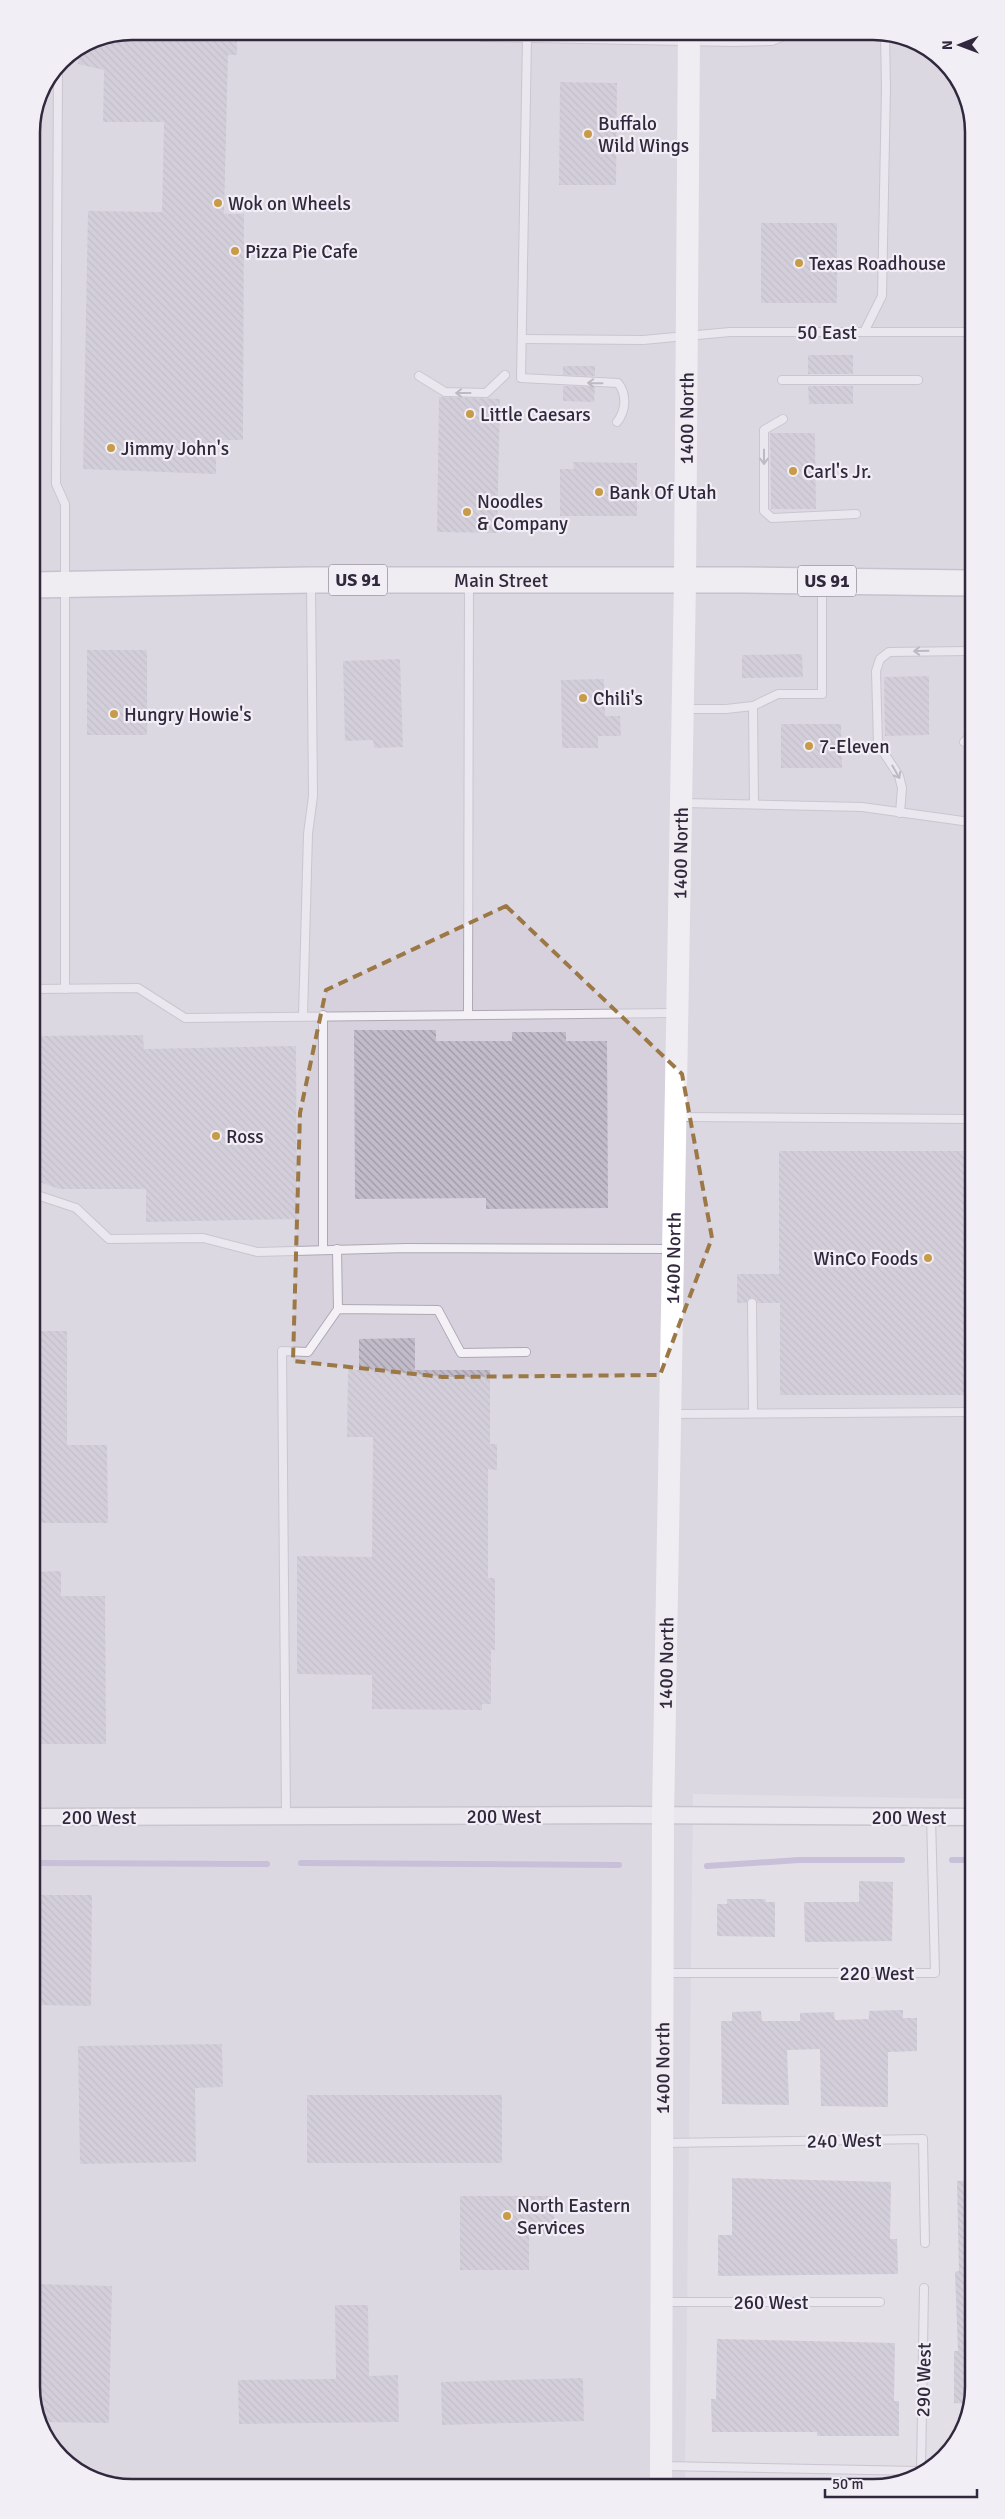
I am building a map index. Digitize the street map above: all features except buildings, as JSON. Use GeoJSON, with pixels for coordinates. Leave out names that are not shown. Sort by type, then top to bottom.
{"type":"FeatureCollection","features":[{"type":"Feature","properties":{"kind":"main road","name":"1400 North"},"geometry":{"type":"LineString","coordinates":[[661,2475],[663,1815],[681,803],[689,40]]}},
{"type":"Feature","properties":{"kind":"main road","name":"Main Street"},"geometry":{"type":"LineString","coordinates":[[40,585],[311,580],[684,580],[965,583]]}},
{"type":"Feature","properties":{"kind":"street","name":"200 West"},"geometry":{"type":"LineString","coordinates":[[40,1817],[663,1815],[965,1817]]}},
{"type":"Feature","properties":{"kind":"lane"},"geometry":{"type":"LineString","coordinates":[[527,40],[521,378],[618,383],[624,390],[624,414],[617,422]]}},
{"type":"Feature","properties":{"kind":"lane"},"geometry":{"type":"LineString","coordinates":[[755,40],[775,40]]}},
{"type":"Feature","properties":{"kind":"lane"},"geometry":{"type":"LineString","coordinates":[[864,332],[882,296],[885,41]]}},
{"type":"Feature","properties":{"kind":"lane"},"geometry":{"type":"LineString","coordinates":[[58,78],[56,484],[65,504],[65,989]]}},
{"type":"Feature","properties":{"kind":"lane","name":"50 East"},"geometry":{"type":"LineString","coordinates":[[522,339],[643,340],[730,332],[965,332]]}},
{"type":"Feature","properties":{"kind":"lane"},"geometry":{"type":"LineString","coordinates":[[419,376],[445,392],[486,393],[504,376]]}},
{"type":"Feature","properties":{"kind":"lane"},"geometry":{"type":"LineString","coordinates":[[782,380],[918,380]]}},
{"type":"Feature","properties":{"kind":"lane"},"geometry":{"type":"LineString","coordinates":[[783,418],[764,430],[764,511],[772,518],[856,514]]}},
{"type":"Feature","properties":{"kind":"lane"},"geometry":{"type":"LineString","coordinates":[[303,1016],[308,834],[313,796],[311,580]]}},
{"type":"Feature","properties":{"kind":"lane"},"geometry":{"type":"LineString","coordinates":[[468,1014],[469,580]]}},
{"type":"Feature","properties":{"kind":"lane"},"geometry":{"type":"LineString","coordinates":[[682,709],[726,709],[754,706],[778,694],[822,694],[822,581]]}},
{"type":"Feature","properties":{"kind":"lane"},"geometry":{"type":"LineString","coordinates":[[900,814],[902,788],[899,776],[878,744],[876,671],[880,660],[889,652],[965,651]]}},
{"type":"Feature","properties":{"kind":"lane"},"geometry":{"type":"LineString","coordinates":[[754,706],[754,803]]}},
{"type":"Feature","properties":{"kind":"lane"},"geometry":{"type":"LineString","coordinates":[[681,803],[862,806],[900,814],[965,821]]}},
{"type":"Feature","properties":{"kind":"lane"},"geometry":{"type":"LineString","coordinates":[[40,989],[138,988],[185,1018],[677,1013]]}},
{"type":"Feature","properties":{"kind":"lane"},"geometry":{"type":"LineString","coordinates":[[323,1016],[324,1250]]}},
{"type":"Feature","properties":{"kind":"lane"},"geometry":{"type":"LineString","coordinates":[[675,1117],[965,1120]]}},
{"type":"Feature","properties":{"kind":"lane"},"geometry":{"type":"LineString","coordinates":[[40,1196],[76,1208],[109,1239],[203,1238],[257,1252],[324,1250],[673,1249]]}},
{"type":"Feature","properties":{"kind":"lane"},"geometry":{"type":"LineString","coordinates":[[286,1816],[282,1351],[308,1352],[338,1308],[337,1250]]}},
{"type":"Feature","properties":{"kind":"lane"},"geometry":{"type":"LineString","coordinates":[[752,1303],[753,1413]]}},
{"type":"Feature","properties":{"kind":"lane"},"geometry":{"type":"LineString","coordinates":[[338,1308],[438,1310],[461,1353],[526,1352]]}},
{"type":"Feature","properties":{"kind":"lane"},"geometry":{"type":"LineString","coordinates":[[670,1414],[965,1412]]}},
{"type":"Feature","properties":{"kind":"lane","name":"220 West"},"geometry":{"type":"LineString","coordinates":[[662,1974],[935,1973],[931,1817]]}},
{"type":"Feature","properties":{"kind":"lane","name":"240 West"},"geometry":{"type":"LineString","coordinates":[[662,2143],[923,2139],[925,2243]]}},
{"type":"Feature","properties":{"kind":"lane","name":"290 West"},"geometry":{"type":"LineString","coordinates":[[921,2465],[924,2288]]}},
{"type":"Feature","properties":{"kind":"lane","name":"260 West"},"geometry":{"type":"LineString","coordinates":[[661,2302],[880,2302]]}},
{"type":"Feature","properties":{"kind":"lane","name":"290 West"},"geometry":{"type":"LineString","coordinates":[[661,2475],[908,2471]]}},
{"type":"Feature","properties":{"kind":"highlighted area"},"geometry":{"type":"Polygon","coordinates":[[[506,906],[682,1074],[712,1238],[660,1375],[443,1377],[293,1361],[300,1113],[326,990],[506,906]]]}},
{"type":"Feature","properties":{"kind":"shaded area"},"geometry":{"type":"Polygon","coordinates":[[[132,40],[879,40],[896,43],[919,52],[935,64],[935,70],[941,70],[955,92],[960,103],[965,126],[965,1799],[693,1794],[685,2479],[126,2479],[109,2476],[86,2467],[59,2443],[45,2416],[40,2386],[40,126],[47,97],[59,76],[81,56],[97,47],[114,42],[132,40]]]}},
{"type":"Feature","properties":{"kind":"waterway"},"geometry":{"type":"LineString","coordinates":[[707,1866],[799,1860],[902,1860]]}},
{"type":"Feature","properties":{"kind":"waterway"},"geometry":{"type":"LineString","coordinates":[[952,1860],[965,1860]]}},
{"type":"Feature","properties":{"kind":"waterway"},"geometry":{"type":"LineString","coordinates":[[40,1863],[267,1864]]}},
{"type":"Feature","properties":{"kind":"waterway"},"geometry":{"type":"LineString","coordinates":[[301,1863],[619,1865]]}},
{"type":"Feature","properties":{"kind":"place","name":"Buffalo Wild Wings"},"geometry":{"type":"Point","coordinates":[588,134]}},
{"type":"Feature","properties":{"kind":"place","name":"Wok on Wheels"},"geometry":{"type":"Point","coordinates":[218,203]}},
{"type":"Feature","properties":{"kind":"place","name":"Pizza Pie Cafe"},"geometry":{"type":"Point","coordinates":[235,251]}},
{"type":"Feature","properties":{"kind":"place","name":"Texas Roadhouse"},"geometry":{"type":"Point","coordinates":[799,263]}},
{"type":"Feature","properties":{"kind":"place","name":"Little Caesars"},"geometry":{"type":"Point","coordinates":[470,414]}},
{"type":"Feature","properties":{"kind":"place","name":"Jimmy John's"},"geometry":{"type":"Point","coordinates":[111,448]}},
{"type":"Feature","properties":{"kind":"place","name":"Carl's Jr."},"geometry":{"type":"Point","coordinates":[793,471]}},
{"type":"Feature","properties":{"kind":"place","name":"Bank Of Utah"},"geometry":{"type":"Point","coordinates":[599,492]}},
{"type":"Feature","properties":{"kind":"place","name":"Noodles & Company"},"geometry":{"type":"Point","coordinates":[467,512]}},
{"type":"Feature","properties":{"kind":"place","name":"Chili's"},"geometry":{"type":"Point","coordinates":[583,698]}},
{"type":"Feature","properties":{"kind":"place","name":"Hungry Howie's"},"geometry":{"type":"Point","coordinates":[114,714]}},
{"type":"Feature","properties":{"kind":"place","name":"7-Eleven"},"geometry":{"type":"Point","coordinates":[809,746]}},
{"type":"Feature","properties":{"kind":"place","name":"Ross"},"geometry":{"type":"Point","coordinates":[216,1136]}},
{"type":"Feature","properties":{"kind":"place","name":"WinCo Foods"},"geometry":{"type":"Point","coordinates":[928,1258]}},
{"type":"Feature","properties":{"kind":"place","name":"North Eastern Services"},"geometry":{"type":"Point","coordinates":[507,2216]}}]}
